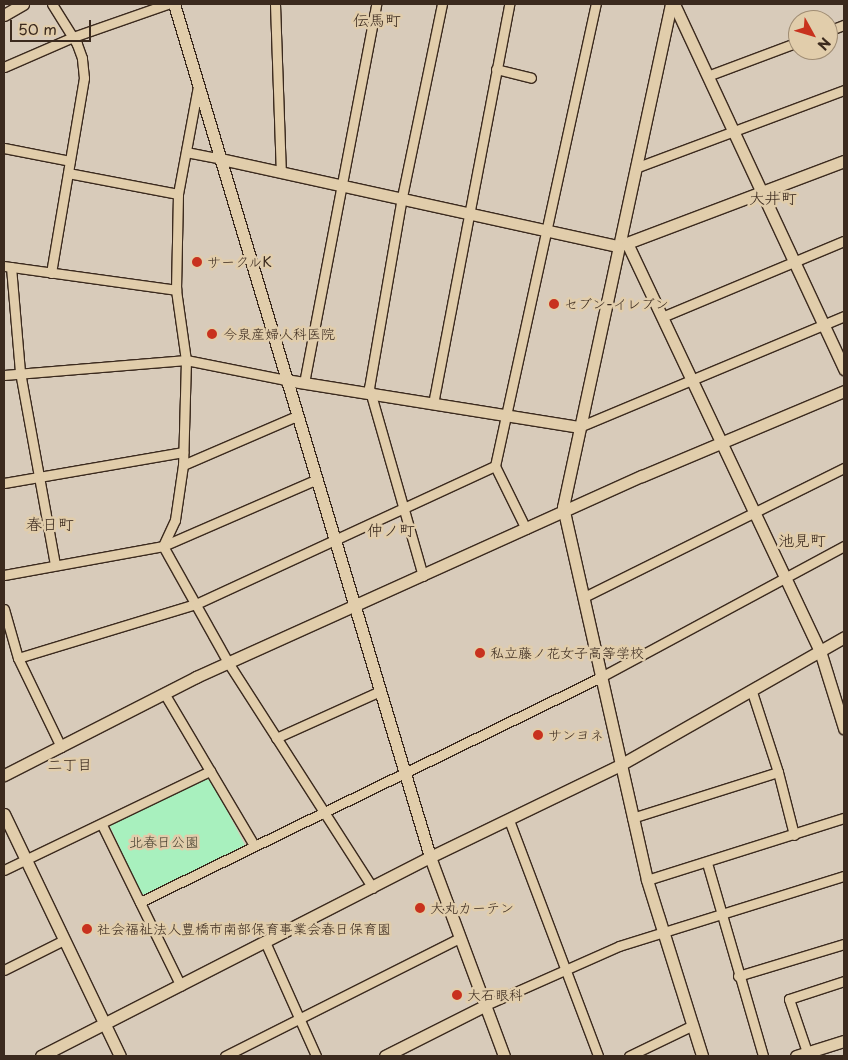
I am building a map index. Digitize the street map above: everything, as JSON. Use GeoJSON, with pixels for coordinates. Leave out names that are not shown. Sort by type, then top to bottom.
{"type":"FeatureCollection","features":[{"type":"Feature","properties":{"kind":"street"},"geometry":{"type":"LineString","coordinates":[[4,15],[23,4]]}},
{"type":"Feature","properties":{"kind":"street"},"geometry":{"type":"LineString","coordinates":[[51,273],[84,78],[82,58],[73,37],[52,4]]}},
{"type":"Feature","properties":{"kind":"street"},"geometry":{"type":"LineString","coordinates":[[4,67],[73,37],[167,4]]}},
{"type":"Feature","properties":{"kind":"street"},"geometry":{"type":"LineString","coordinates":[[174,4],[222,159],[315,480],[335,540],[430,857],[504,1056]]}},
{"type":"Feature","properties":{"kind":"street"},"geometry":{"type":"LineString","coordinates":[[275,4],[281,172]]}},
{"type":"Feature","properties":{"kind":"street"},"geometry":{"type":"LineString","coordinates":[[304,382],[376,4]]}},
{"type":"Feature","properties":{"kind":"street"},"geometry":{"type":"LineString","coordinates":[[423,576],[369,394],[402,197],[442,4]]}},
{"type":"Feature","properties":{"kind":"street"},"geometry":{"type":"LineString","coordinates":[[433,404],[509,4]]}},
{"type":"Feature","properties":{"kind":"street"},"geometry":{"type":"LineString","coordinates":[[526,529],[495,466],[545,230],[596,4]]}},
{"type":"Feature","properties":{"kind":"street"},"geometry":{"type":"LineString","coordinates":[[672,4],[710,75],[797,262],[844,369]]}},
{"type":"Feature","properties":{"kind":"street"},"geometry":{"type":"LineString","coordinates":[[672,4],[622,245],[579,427],[564,513],[584,597],[599,678],[647,880],[702,1056]]}},
{"type":"Feature","properties":{"kind":"street"},"geometry":{"type":"LineString","coordinates":[[710,75],[788,46]]}},
{"type":"Feature","properties":{"kind":"street"},"geometry":{"type":"LineString","coordinates":[[496,69],[531,78]]}},
{"type":"Feature","properties":{"kind":"street"},"geometry":{"type":"LineString","coordinates":[[163,546],[175,520],[184,452],[186,360],[176,290],[178,194],[198,86]]}},
{"type":"Feature","properties":{"kind":"street"},"geometry":{"type":"LineString","coordinates":[[638,167],[844,90]]}},
{"type":"Feature","properties":{"kind":"street"},"geometry":{"type":"LineString","coordinates":[[4,148],[70,161]]}},
{"type":"Feature","properties":{"kind":"street"},"geometry":{"type":"LineString","coordinates":[[186,152],[622,245],[844,161]]}},
{"type":"Feature","properties":{"kind":"street"},"geometry":{"type":"LineString","coordinates":[[68,173],[178,194]]}},
{"type":"Feature","properties":{"kind":"street"},"geometry":{"type":"LineString","coordinates":[[662,317],[844,241]]}},
{"type":"Feature","properties":{"kind":"street"},"geometry":{"type":"LineString","coordinates":[[622,245],[662,317],[689,380],[820,651],[840,702],[844,728]]}},
{"type":"Feature","properties":{"kind":"street"},"geometry":{"type":"LineString","coordinates":[[55,565],[20,372],[8,266],[176,290]]}},
{"type":"Feature","properties":{"kind":"street"},"geometry":{"type":"LineString","coordinates":[[4,375],[20,372],[186,360],[286,380],[579,427],[844,316]]}},
{"type":"Feature","properties":{"kind":"street"},"geometry":{"type":"LineString","coordinates":[[4,775],[164,693],[354,606],[844,391]]}},
{"type":"Feature","properties":{"kind":"street"},"geometry":{"type":"LineString","coordinates":[[183,465],[298,416]]}},
{"type":"Feature","properties":{"kind":"street"},"geometry":{"type":"LineString","coordinates":[[4,483],[184,452]]}},
{"type":"Feature","properties":{"kind":"street"},"geometry":{"type":"LineString","coordinates":[[18,658],[196,604],[495,466]]}},
{"type":"Feature","properties":{"kind":"street"},"geometry":{"type":"LineString","coordinates":[[584,597],[844,468]]}},
{"type":"Feature","properties":{"kind":"street"},"geometry":{"type":"LineString","coordinates":[[4,576],[163,546],[315,480]]}},
{"type":"Feature","properties":{"kind":"street"},"geometry":{"type":"LineString","coordinates":[[163,546],[229,664],[373,888]]}},
{"type":"Feature","properties":{"kind":"street"},"geometry":{"type":"LineString","coordinates":[[140,902],[323,811],[599,678],[844,546]]}},
{"type":"Feature","properties":{"kind":"street"},"geometry":{"type":"LineString","coordinates":[[4,609],[18,658],[61,747]]}},
{"type":"Feature","properties":{"kind":"street"},"geometry":{"type":"LineString","coordinates":[[41,1056],[266,944],[430,857],[620,765],[752,692],[844,636]]}},
{"type":"Feature","properties":{"kind":"street"},"geometry":{"type":"LineString","coordinates":[[276,738],[380,691]]}},
{"type":"Feature","properties":{"kind":"street"},"geometry":{"type":"LineString","coordinates":[[752,692],[778,772],[794,835]]}},
{"type":"Feature","properties":{"kind":"street"},"geometry":{"type":"LineString","coordinates":[[164,693],[254,845]]}},
{"type":"Feature","properties":{"kind":"street"},"geometry":{"type":"LineString","coordinates":[[4,870],[102,825],[210,771]]}},
{"type":"Feature","properties":{"kind":"street"},"geometry":{"type":"LineString","coordinates":[[632,818],[778,772]]}},
{"type":"Feature","properties":{"kind":"street"},"geometry":{"type":"LineString","coordinates":[[4,814],[120,1056]]}},
{"type":"Feature","properties":{"kind":"street"},"geometry":{"type":"LineString","coordinates":[[647,880],[707,863],[844,818]]}},
{"type":"Feature","properties":{"kind":"street"},"geometry":{"type":"LineString","coordinates":[[509,820],[598,1056]]}},
{"type":"Feature","properties":{"kind":"street"},"geometry":{"type":"LineString","coordinates":[[102,825],[180,986]]}},
{"type":"Feature","properties":{"kind":"street"},"geometry":{"type":"LineString","coordinates":[[707,863],[738,976],[763,1056]]}},
{"type":"Feature","properties":{"kind":"street"},"geometry":{"type":"LineString","coordinates":[[385,1056],[564,969],[619,946],[844,876]]}},
{"type":"Feature","properties":{"kind":"street"},"geometry":{"type":"LineString","coordinates":[[225,1056],[460,938]]}},
{"type":"Feature","properties":{"kind":"street"},"geometry":{"type":"LineString","coordinates":[[4,970],[64,940]]}},
{"type":"Feature","properties":{"kind":"street"},"geometry":{"type":"LineString","coordinates":[[266,944],[316,1056]]}},
{"type":"Feature","properties":{"kind":"street"},"geometry":{"type":"LineString","coordinates":[[738,976],[844,944]]}},
{"type":"Feature","properties":{"kind":"street"},"geometry":{"type":"LineString","coordinates":[[844,981],[789,999],[802,1054],[844,1041]]}},
{"type":"Feature","properties":{"kind":"street"},"geometry":{"type":"LineString","coordinates":[[629,1056],[693,1024]]}},
{"type":"Feature","properties":{"kind":"green space","name":"北春日公園"},"geometry":{"type":"Polygon","coordinates":[[[205,779],[211,780],[245,845],[146,895],[141,894],[109,824],[205,779]]]}},
{"type":"Feature","properties":{"kind":"place","name":"サークルK"},"geometry":{"type":"Point","coordinates":[197,262]}},
{"type":"Feature","properties":{"kind":"place","name":"セブン-イレブン"},"geometry":{"type":"Point","coordinates":[554,304]}},
{"type":"Feature","properties":{"kind":"place","name":"今泉産婦人科医院"},"geometry":{"type":"Point","coordinates":[212,334]}},
{"type":"Feature","properties":{"kind":"place","name":"私立藤ノ花女子高等学校"},"geometry":{"type":"Point","coordinates":[480,653]}},
{"type":"Feature","properties":{"kind":"place","name":"サンヨネ"},"geometry":{"type":"Point","coordinates":[538,735]}},
{"type":"Feature","properties":{"kind":"place","name":"大丸カーテン"},"geometry":{"type":"Point","coordinates":[420,908]}},
{"type":"Feature","properties":{"kind":"place","name":"社会福祉法人豊橋市南部保育事業会春日保育園"},"geometry":{"type":"Point","coordinates":[87,929]}},
{"type":"Feature","properties":{"kind":"place","name":"大石眼科"},"geometry":{"type":"Point","coordinates":[457,995]}},
{"type":"Feature","properties":{"kind":"district","name":"伝馬町"},"geometry":{"type":"Point","coordinates":[377,19]}},
{"type":"Feature","properties":{"kind":"district","name":"大井町"},"geometry":{"type":"Point","coordinates":[773,197]}},
{"type":"Feature","properties":{"kind":"district","name":"春日町"},"geometry":{"type":"Point","coordinates":[50,523]}},
{"type":"Feature","properties":{"kind":"district","name":"仲ノ町"},"geometry":{"type":"Point","coordinates":[391,529]}},
{"type":"Feature","properties":{"kind":"district","name":"池見町"},"geometry":{"type":"Point","coordinates":[802,539]}},
{"type":"Feature","properties":{"kind":"district","name":"二丁目"},"geometry":{"type":"Point","coordinates":[70,764]}}]}
